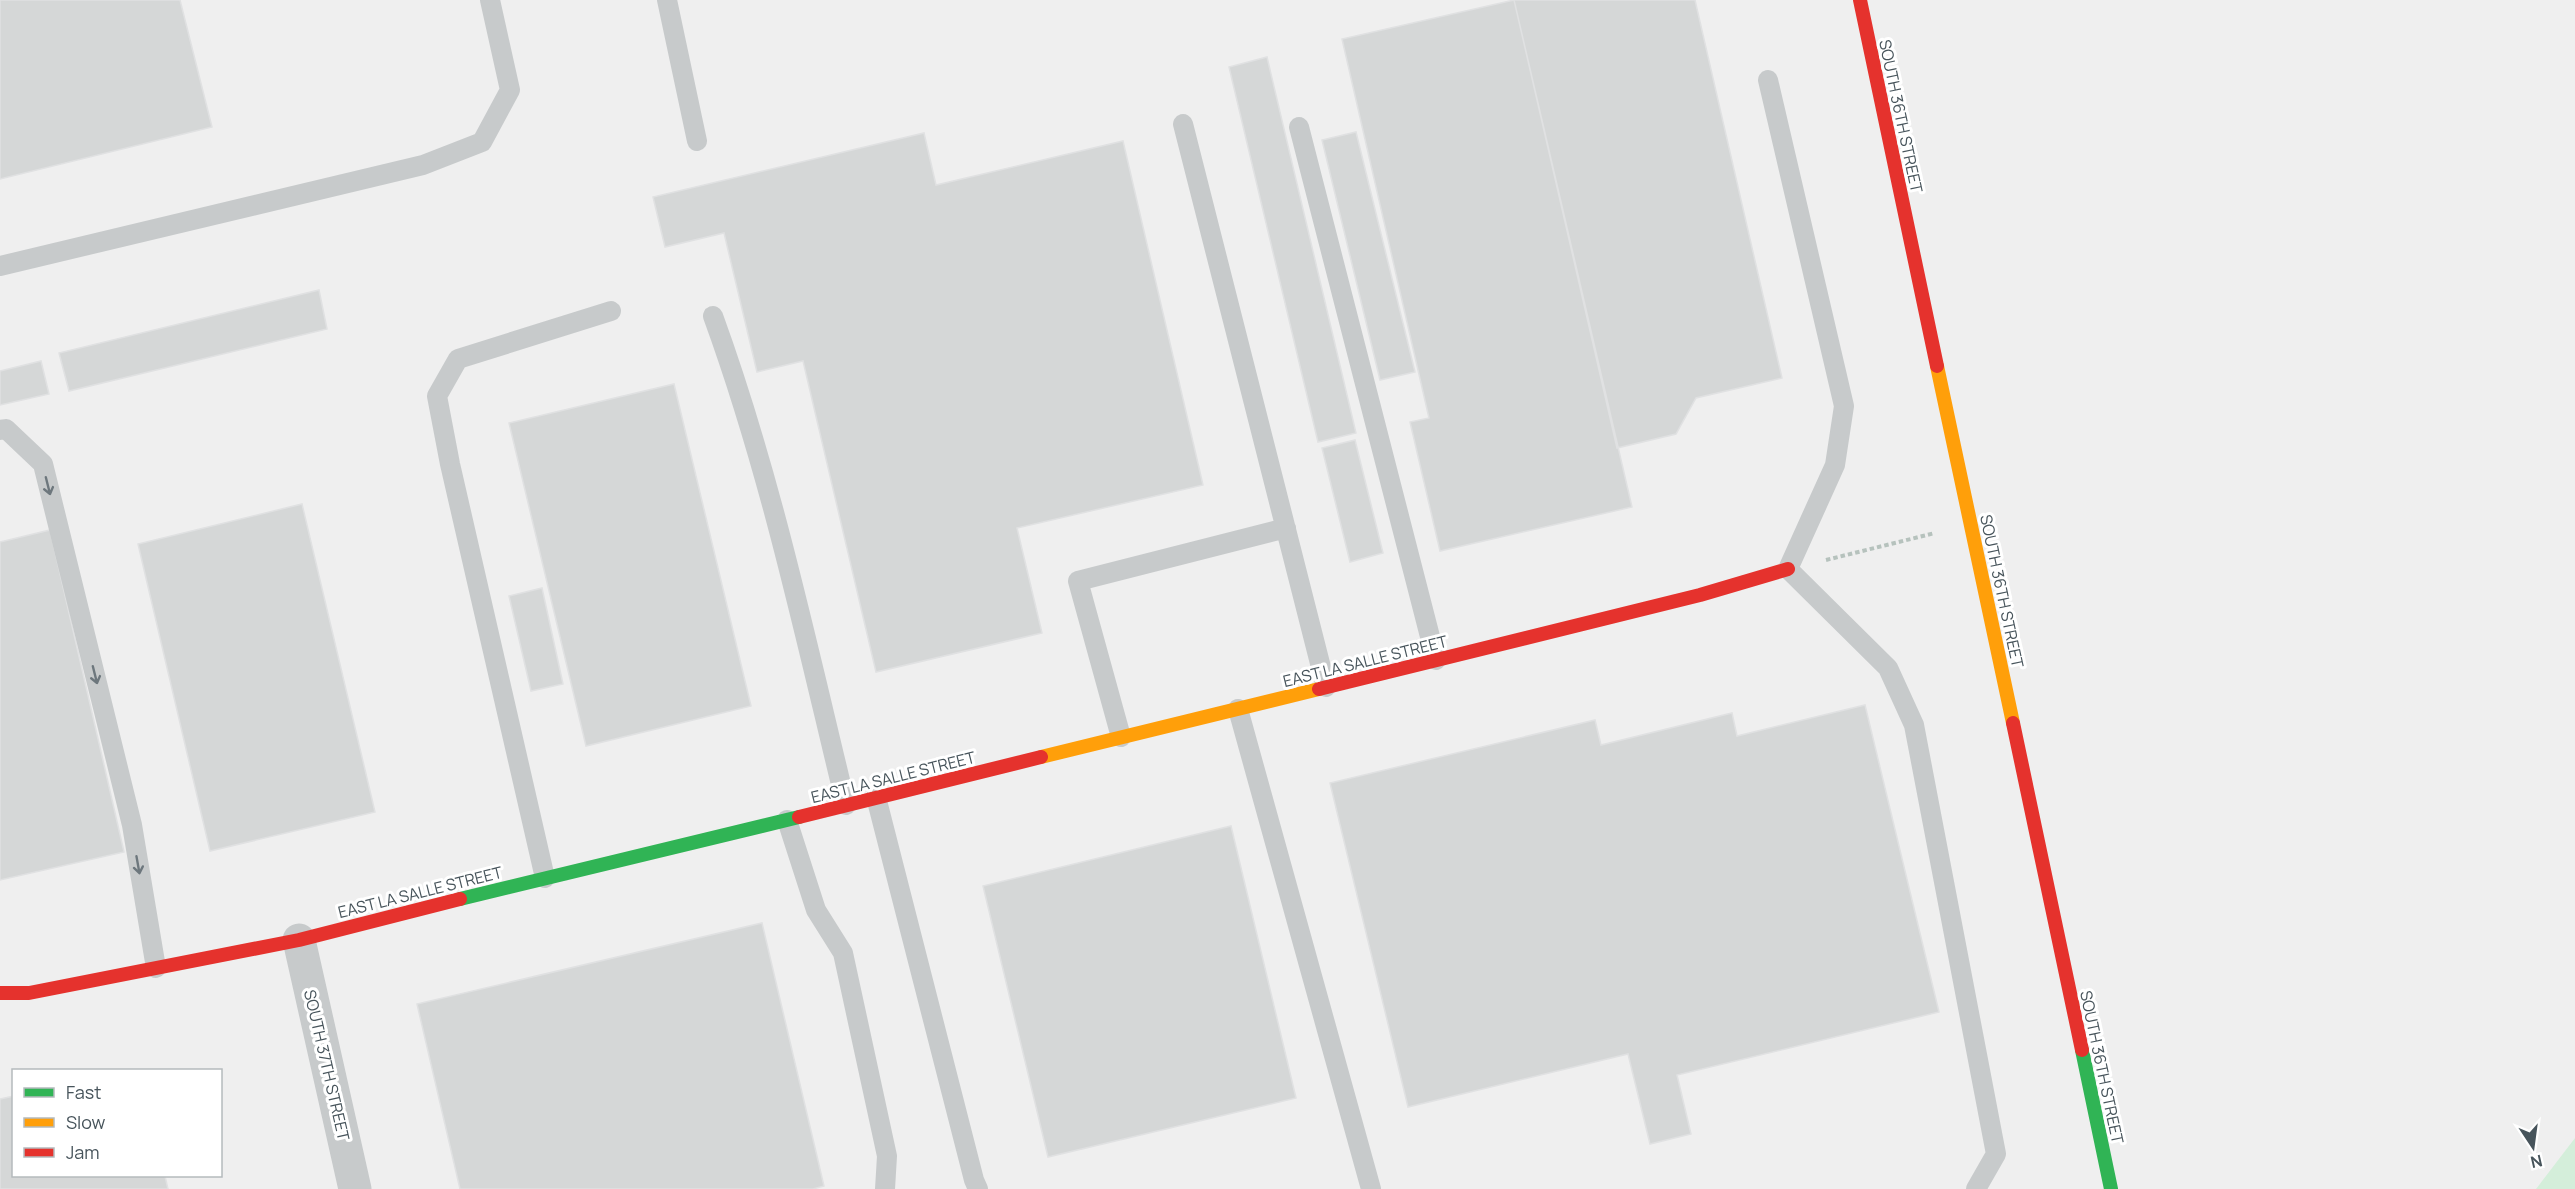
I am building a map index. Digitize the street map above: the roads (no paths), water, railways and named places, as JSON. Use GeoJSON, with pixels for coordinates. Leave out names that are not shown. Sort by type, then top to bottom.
{"type":"FeatureCollection","features":[{"type":"Feature","properties":{"kind":"street","name":"SOUTH 36TH STREET"},"geometry":{"type":"LineString","coordinates":[[1860,0],[2111,1189]]}},
{"type":"Feature","properties":{"kind":"street","name":"EAST LA SALLE STREET"},"geometry":{"type":"LineString","coordinates":[[0,993],[29,993],[299,940],[1700,596],[1788,569]]}},
{"type":"Feature","properties":{"kind":"street","name":"SOUTH 37TH STREET"},"geometry":{"type":"LineString","coordinates":[[299,940],[355,1189]]}},
{"type":"Feature","properties":{"kind":"lane"},"geometry":{"type":"LineString","coordinates":[[0,266],[423,165],[482,142],[510,90],[490,0]]}},
{"type":"Feature","properties":{"kind":"lane"},"geometry":{"type":"LineString","coordinates":[[667,0],[697,141]]}},
{"type":"Feature","properties":{"kind":"lane"},"geometry":{"type":"LineString","coordinates":[[1768,80],[1844,406],[1835,465],[1788,569],[1888,668],[1914,725],[1996,1154],[1976,1189]]}},
{"type":"Feature","properties":{"kind":"lane"},"geometry":{"type":"LineString","coordinates":[[1183,124],[1326,687]]}},
{"type":"Feature","properties":{"kind":"lane"},"geometry":{"type":"LineString","coordinates":[[1299,127],[1436,660]]}},
{"type":"Feature","properties":{"kind":"lane"},"geometry":{"type":"LineString","coordinates":[[545,878],[450,464],[437,396],[458,359],[611,311]]}},
{"type":"Feature","properties":{"kind":"lane"},"geometry":{"type":"LineString","coordinates":[[713,316],[737,383],[778,532],[846,805]]}},
{"type":"Feature","properties":{"kind":"lane"},"geometry":{"type":"LineString","coordinates":[[0,430],[6,429],[43,464],[132,825],[156,968]]}},
{"type":"Feature","properties":{"kind":"lane"},"geometry":{"type":"LineString","coordinates":[[1121,737],[1078,581],[1286,528]]}},
{"type":"Feature","properties":{"kind":"lane"},"geometry":{"type":"LineString","coordinates":[[1238,709],[1371,1189]]}},
{"type":"Feature","properties":{"kind":"lane"},"geometry":{"type":"LineString","coordinates":[[876,797],[978,1189]]}},
{"type":"Feature","properties":{"kind":"lane"},"geometry":{"type":"LineString","coordinates":[[787,820],[816,910],[843,953],[887,1156],[885,1189]]}}]}
